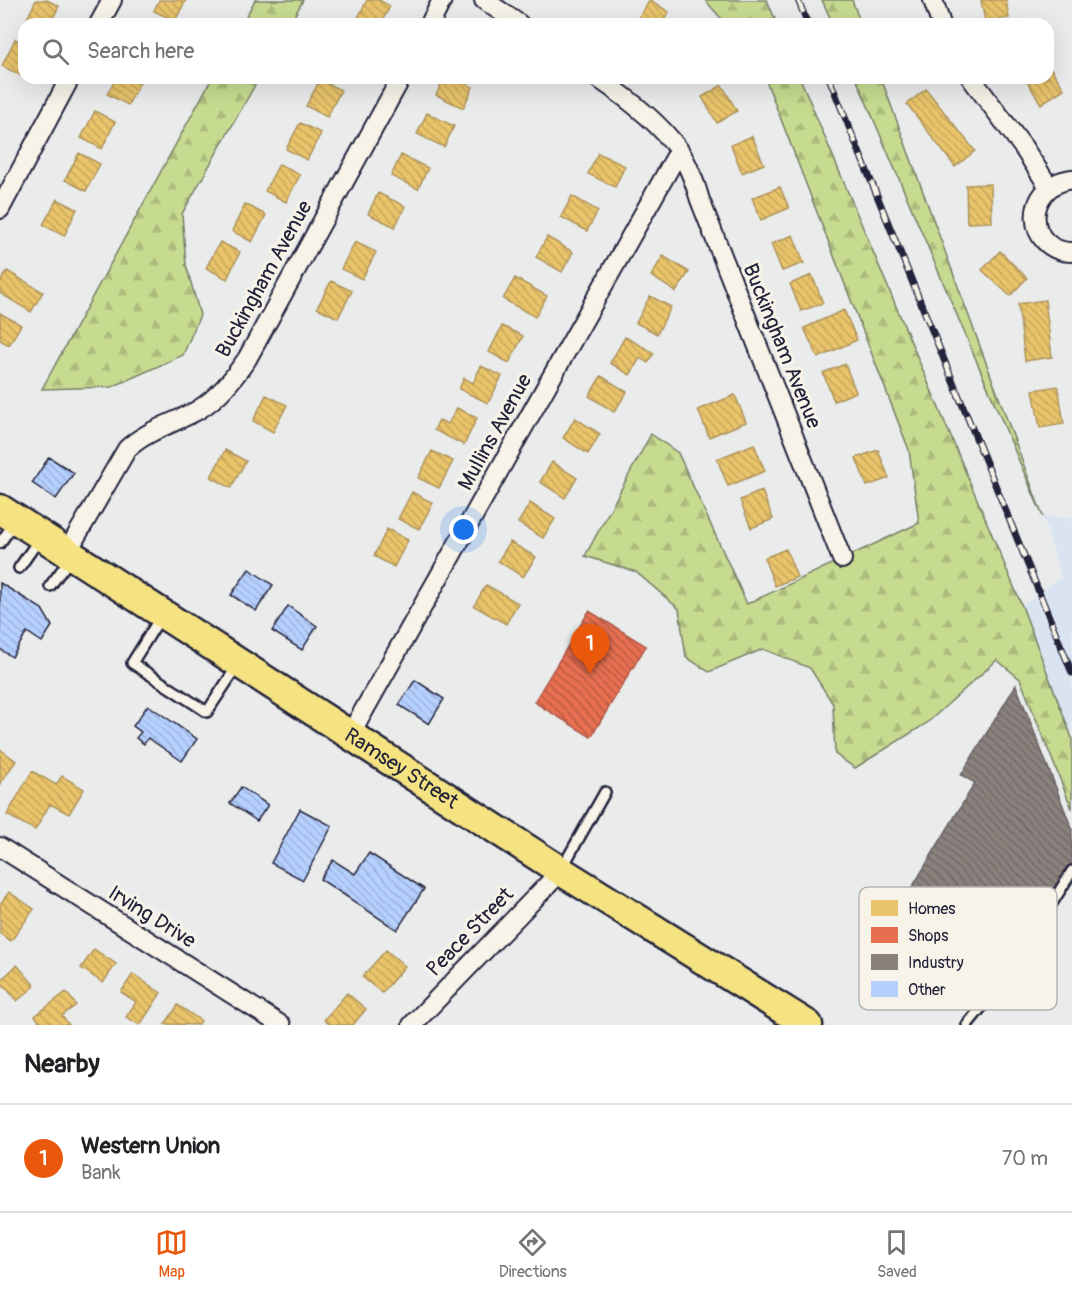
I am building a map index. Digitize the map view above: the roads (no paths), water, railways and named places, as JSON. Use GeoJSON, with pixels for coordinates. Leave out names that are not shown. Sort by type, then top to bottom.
{"type":"FeatureCollection","features":[{"type":"Feature","properties":{"kind":"main road","name":"Ramsey Street"},"geometry":{"type":"LineString","coordinates":[[8,514],[561,871],[808,1025]]}},
{"type":"Feature","properties":{"kind":"street"},"geometry":{"type":"LineString","coordinates":[[102,18],[112,0]]}},
{"type":"Feature","properties":{"kind":"street"},"geometry":{"type":"LineString","coordinates":[[433,18],[442,0]]}},
{"type":"Feature","properties":{"kind":"street"},"geometry":{"type":"LineString","coordinates":[[484,0],[510,18]]}},
{"type":"Feature","properties":{"kind":"street"},"geometry":{"type":"LineString","coordinates":[[933,0],[939,18]]}},
{"type":"Feature","properties":{"kind":"street"},"geometry":{"type":"LineString","coordinates":[[0,209],[67,84]]}},
{"type":"Feature","properties":{"kind":"street","name":"Buckingham Avenue"},"geometry":{"type":"LineString","coordinates":[[70,554],[127,449],[136,440],[197,410],[217,396],[247,359],[398,84]]}},
{"type":"Feature","properties":{"kind":"street","name":"Buckingham Avenue"},"geometry":{"type":"LineString","coordinates":[[605,84],[666,134],[679,151],[693,177],[700,201],[842,559]]}},
{"type":"Feature","properties":{"kind":"street"},"geometry":{"type":"LineString","coordinates":[[976,84],[1023,147],[1049,187]]}},
{"type":"Feature","properties":{"kind":"street","name":"Mullins Avenue"},"geometry":{"type":"LineString","coordinates":[[350,735],[679,151]]}},
{"type":"Feature","properties":{"kind":"street"},"geometry":{"type":"LineString","coordinates":[[1072,179],[1060,181],[1049,187],[1037,204],[1035,215],[1036,226],[1048,244],[1058,250],[1072,252]]}},
{"type":"Feature","properties":{"kind":"street","name":"Irving Drive"},"geometry":{"type":"LineString","coordinates":[[0,847],[281,1025]]}},
{"type":"Feature","properties":{"kind":"street","name":"Peace Street"},"geometry":{"type":"LineString","coordinates":[[412,1025],[561,871]]}},
{"type":"Feature","properties":{"kind":"lane"},"geometry":{"type":"LineString","coordinates":[[0,543],[8,514]]}},
{"type":"Feature","properties":{"kind":"lane"},"geometry":{"type":"LineString","coordinates":[[19,568],[41,536]]}},
{"type":"Feature","properties":{"kind":"lane"},"geometry":{"type":"LineString","coordinates":[[50,586],[70,554]]}},
{"type":"Feature","properties":{"kind":"lane"},"geometry":{"type":"LineString","coordinates":[[163,614],[132,663],[207,712],[240,663]]}},
{"type":"Feature","properties":{"kind":"lane"},"geometry":{"type":"LineString","coordinates":[[561,871],[605,792]]}},
{"type":"Feature","properties":{"kind":"lane"},"geometry":{"type":"LineString","coordinates":[[1057,895],[1072,871]]}},
{"type":"Feature","properties":{"kind":"lane"},"geometry":{"type":"LineString","coordinates":[[967,1025],[979,1010]]}},
{"type":"Feature","properties":{"kind":"railway"},"geometry":{"type":"LineString","coordinates":[[798,0],[806,18]]}},
{"type":"Feature","properties":{"kind":"railway"},"geometry":{"type":"LineString","coordinates":[[831,84],[1072,673]]}},
{"type":"Feature","properties":{"kind":"place","name":"Western Union"},"geometry":{"type":"Point","coordinates":[590,674]}}]}
